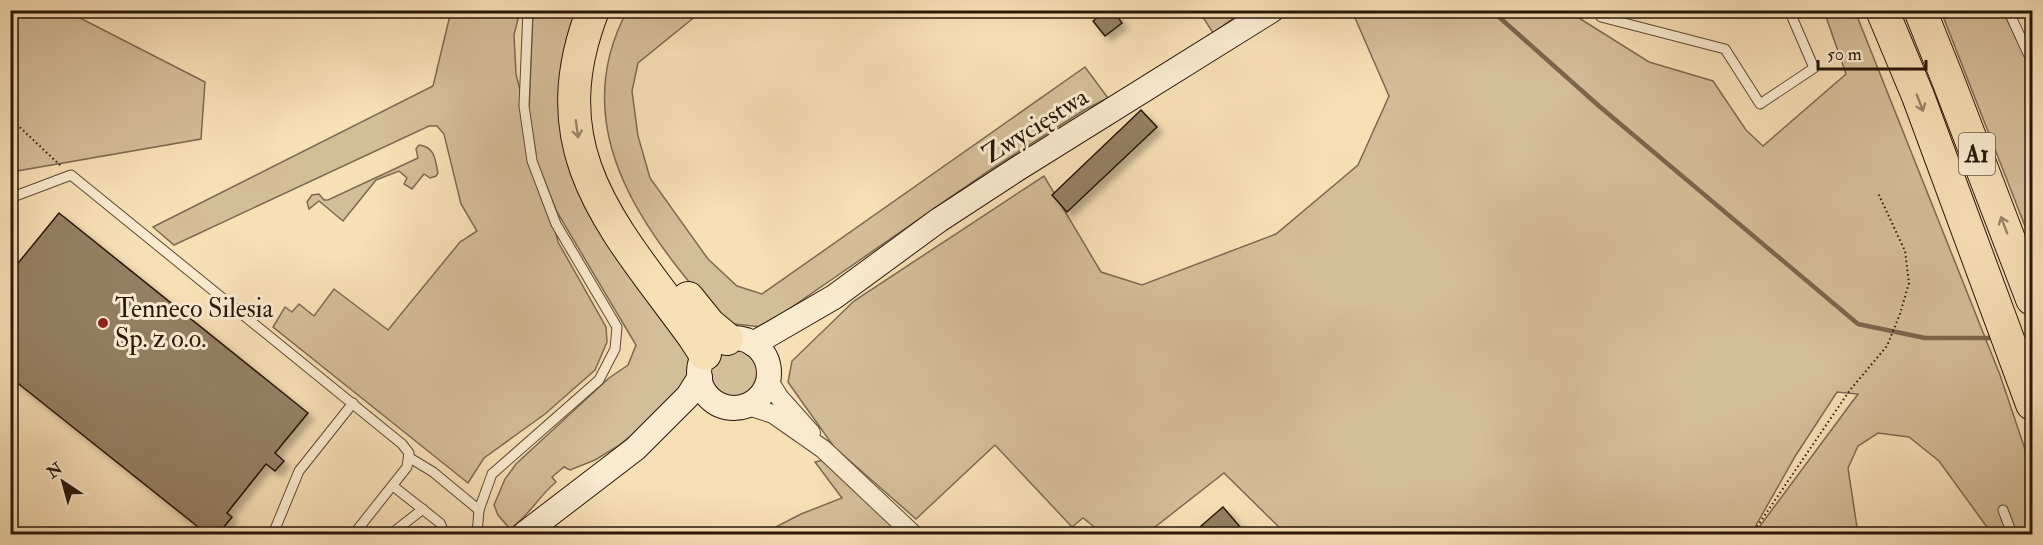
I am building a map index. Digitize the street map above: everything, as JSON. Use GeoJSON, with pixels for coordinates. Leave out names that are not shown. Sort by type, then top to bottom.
{"type":"FeatureCollection","features":[{"type":"Feature","properties":{"kind":"highway"},"geometry":{"type":"LineString","coordinates":[[593,10],[579,52],[575,90],[575,120],[579,148],[587,174],[598,200],[621,238],[685,324],[721,353]]}},
{"type":"Feature","properties":{"kind":"highway"},"geometry":{"type":"LineString","coordinates":[[614,10],[598,60],[594,98],[602,153],[610,179],[638,230],[709,324],[721,353]]}},
{"type":"Feature","properties":{"kind":"highway","name":"A1"},"geometry":{"type":"LineString","coordinates":[[1882,10],[2015,353],[2032,404]]}},
{"type":"Feature","properties":{"kind":"highway","name":"A1"},"geometry":{"type":"LineString","coordinates":[[1920,10],[2032,299]]}},
{"type":"Feature","properties":{"kind":"main road","name":"Zwycięstwa"},"geometry":{"type":"LineString","coordinates":[[768,373],[785,344],[834,297],[959,207],[1272,10]]}},
{"type":"Feature","properties":{"kind":"main road","name":"Zwycięstwa"},"geometry":{"type":"LineString","coordinates":[[635,449],[686,399],[721,353],[834,297]]}},
{"type":"Feature","properties":{"kind":"main road"},"geometry":{"type":"LineString","coordinates":[[721,353],[763,354],[768,373],[762,393],[745,405],[732,407],[720,404],[705,391],[721,353]]}},
{"type":"Feature","properties":{"kind":"main road","name":"Zwycięstwa"},"geometry":{"type":"LineString","coordinates":[[524,534],[635,449],[698,411],[720,404]]}},
{"type":"Feature","properties":{"kind":"street"},"geometry":{"type":"LineString","coordinates":[[768,373],[779,397],[807,427],[823,449]]}},
{"type":"Feature","properties":{"kind":"street"},"geometry":{"type":"LineString","coordinates":[[745,405],[772,414],[823,449],[913,534]]}},
{"type":"Feature","properties":{"kind":"lane"},"geometry":{"type":"LineString","coordinates":[[477,534],[479,510],[492,474],[598,380],[615,349],[617,327],[556,224],[532,161],[524,106],[528,10]]}},
{"type":"Feature","properties":{"kind":"lane"},"geometry":{"type":"LineString","coordinates":[[1598,10],[1601,17],[1725,49],[1760,104],[1814,68],[1789,10]]}},
{"type":"Feature","properties":{"kind":"lane"},"geometry":{"type":"LineString","coordinates":[[2008,10],[2032,62]]}},
{"type":"Feature","properties":{"kind":"lane"},"geometry":{"type":"LineString","coordinates":[[10,198],[71,175],[402,444],[409,453],[407,467],[354,534]]}},
{"type":"Feature","properties":{"kind":"lane"},"geometry":{"type":"LineString","coordinates":[[273,534],[299,471],[353,403]]}},
{"type":"Feature","properties":{"kind":"lane"},"geometry":{"type":"LineString","coordinates":[[410,458],[433,472],[479,510]]}},
{"type":"Feature","properties":{"kind":"lane"},"geometry":{"type":"LineString","coordinates":[[393,486],[440,523],[442,534]]}},
{"type":"Feature","properties":{"kind":"lane"},"geometry":{"type":"LineString","coordinates":[[391,534],[423,509]]}},
{"type":"Feature","properties":{"kind":"lane"},"geometry":{"type":"LineString","coordinates":[[2003,510],[2012,534]]}},
{"type":"Feature","properties":{"kind":"path"},"geometry":{"type":"LineString","coordinates":[[10,118],[71,175]]}},
{"type":"Feature","properties":{"kind":"path"},"geometry":{"type":"LineString","coordinates":[[1752,534],[1850,390],[1887,346],[1900,314],[1909,283],[1905,251],[1878,193]]}},
{"type":"Feature","properties":{"kind":"shaded area"},"geometry":{"type":"Polygon","coordinates":[[[11,10],[74,11],[76,16],[205,82],[201,139],[11,172],[11,10]]]}},
{"type":"Feature","properties":{"kind":"shaded area"},"geometry":{"type":"Polygon","coordinates":[[[451,11],[520,11],[514,35],[516,74],[536,154],[529,112],[533,11],[583,11],[565,102],[693,355],[691,377],[647,423],[618,446],[595,460],[570,470],[564,467],[552,477],[556,482],[510,529],[498,515],[494,505],[505,479],[516,464],[609,378],[628,365],[636,345],[557,212],[541,172],[558,242],[606,327],[607,342],[595,370],[545,414],[484,458],[468,483],[273,327],[285,307],[292,312],[299,304],[314,316],[334,289],[388,330],[460,242],[477,231],[461,204],[444,134],[437,126],[429,126],[174,245],[153,227],[433,86],[451,11]]]}},
{"type":"Feature","properties":{"kind":"shaded area"},"geometry":{"type":"Polygon","coordinates":[[[627,11],[702,11],[638,63],[632,91],[638,136],[650,178],[708,259],[737,286],[762,294],[1085,67],[1108,98],[1086,109],[990,170],[763,327],[724,323],[667,254],[643,217],[623,179],[609,139],[604,98],[610,55],[627,11]]]}},
{"type":"Feature","properties":{"kind":"shaded area"},"geometry":{"type":"Polygon","coordinates":[[[1199,11],[1243,11],[1213,33],[1199,11]]]}},
{"type":"Feature","properties":{"kind":"shaded area"},"geometry":{"type":"Polygon","coordinates":[[[1352,11],[1568,11],[1649,62],[1713,81],[1746,130],[1763,146],[1846,74],[1824,11],[1855,11],[2000,375],[2032,470],[2032,534],[1992,534],[1939,461],[1909,437],[1878,433],[1858,446],[1848,468],[1858,534],[1754,534],[1858,394],[1837,392],[1796,455],[1751,534],[1286,534],[1224,473],[1146,534],[1103,534],[1083,518],[1072,527],[995,445],[916,519],[834,447],[788,382],[792,361],[854,301],[1044,176],[1101,272],[1142,285],[1276,234],[1358,165],[1389,96],[1352,11]]]}},
{"type":"Feature","properties":{"kind":"shaded area"},"geometry":{"type":"Polygon","coordinates":[[[1941,11],[2003,11],[2032,72],[2032,244],[1941,11]]]}},
{"type":"Feature","properties":{"kind":"shaded area"},"geometry":{"type":"Polygon","coordinates":[[[419,145],[431,151],[438,173],[436,176],[430,178],[424,174],[412,189],[404,184],[407,178],[399,171],[376,180],[343,221],[319,201],[309,209],[307,202],[312,195],[319,194],[324,200],[328,200],[418,158],[416,149],[419,145]]]}},
{"type":"Feature","properties":{"kind":"shaded area"},"geometry":{"type":"Polygon","coordinates":[[[729,348],[739,348],[752,355],[759,368],[759,378],[752,391],[739,398],[729,398],[720,394],[713,387],[709,378],[709,368],[713,359],[720,352],[729,348]]]}},
{"type":"Feature","properties":{"kind":"shaded area"},"geometry":{"type":"Polygon","coordinates":[[[828,459],[907,534],[762,534],[801,514],[842,498],[815,462],[828,459]]]}},
{"type":"Feature","properties":{"kind":"building"},"geometry":{"type":"Polygon","coordinates":[[[1107,10],[1113,10],[1122,23],[1105,36],[1093,21],[1107,10]]]}},
{"type":"Feature","properties":{"kind":"building"},"geometry":{"type":"Polygon","coordinates":[[[1141,110],[1157,127],[1067,212],[1052,195],[1141,110]]]}},
{"type":"Feature","properties":{"kind":"building","name":"Tenneco Silesia Sp. z o.o."},"geometry":{"type":"Polygon","coordinates":[[[59,213],[308,413],[275,453],[284,461],[275,471],[266,464],[227,513],[232,517],[218,534],[207,534],[10,377],[10,273],[59,213]]]}},
{"type":"Feature","properties":{"kind":"building"},"geometry":{"type":"Polygon","coordinates":[[[1223,507],[1246,534],[1209,534],[1201,526],[1223,507]]]}},
{"type":"Feature","properties":{"kind":"waterway"},"geometry":{"type":"LineString","coordinates":[[1491,10],[1599,106],[1858,324],[1925,338],[1997,338]]}},
{"type":"Feature","properties":{"kind":"waterway"},"geometry":{"type":"LineString","coordinates":[[2020,338],[2032,338]]}},
{"type":"Feature","properties":{"kind":"place","name":"Tenneco Silesia Sp. z o.o."},"geometry":{"type":"Point","coordinates":[103,323]}}]}
